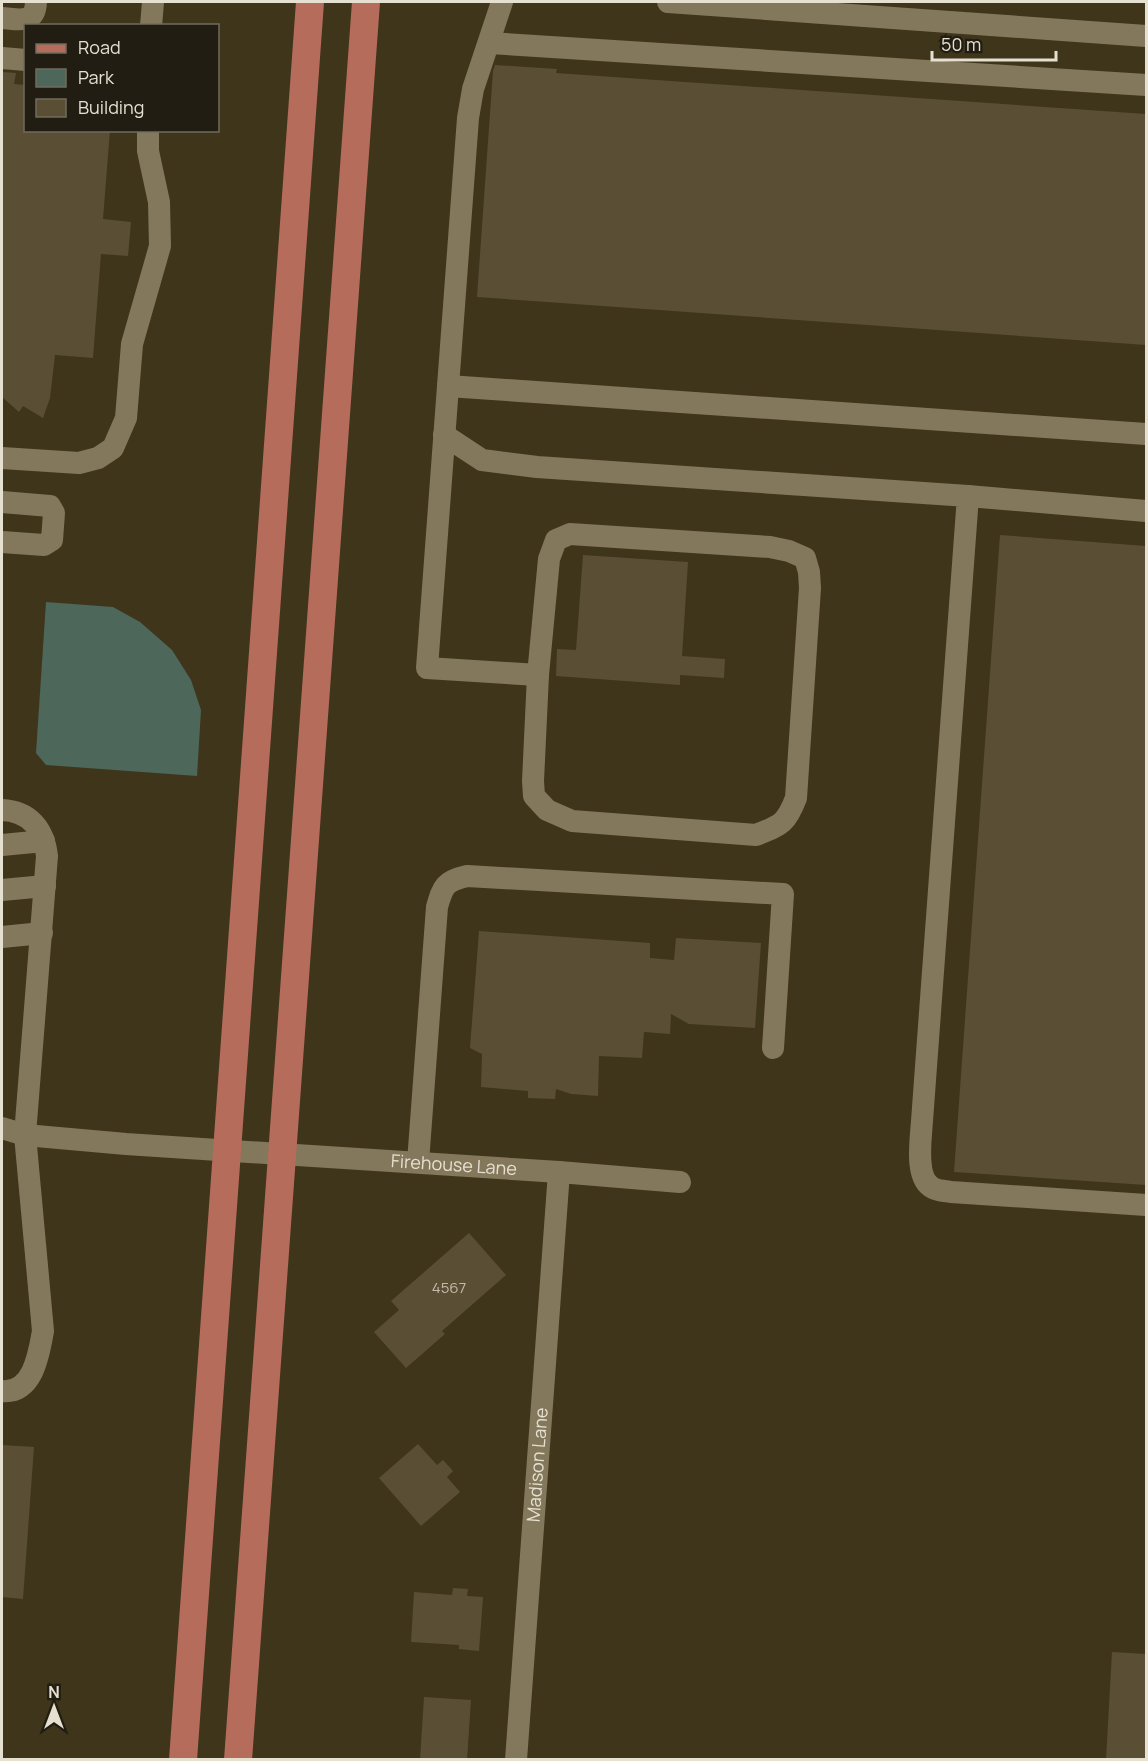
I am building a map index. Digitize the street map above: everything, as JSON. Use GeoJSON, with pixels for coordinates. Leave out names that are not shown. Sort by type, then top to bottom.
{"type":"FeatureCollection","features":[{"type":"Feature","properties":{"kind":"main road"},"geometry":{"type":"LineString","coordinates":[[183,1760],[310,2]]}},
{"type":"Feature","properties":{"kind":"main road"},"geometry":{"type":"LineString","coordinates":[[238,1760],[366,2]]}},
{"type":"Feature","properties":{"kind":"street"},"geometry":{"type":"LineString","coordinates":[[2,18],[27,19],[33,16],[36,2]]}},
{"type":"Feature","properties":{"kind":"street"},"geometry":{"type":"LineString","coordinates":[[151,24],[153,2]]}},
{"type":"Feature","properties":{"kind":"street"},"geometry":{"type":"LineString","coordinates":[[502,2],[473,88],[468,117],[427,668],[538,675]]}},
{"type":"Feature","properties":{"kind":"street"},"geometry":{"type":"LineString","coordinates":[[668,2],[1146,36]]}},
{"type":"Feature","properties":{"kind":"street"},"geometry":{"type":"LineString","coordinates":[[489,43],[1146,85]]}},
{"type":"Feature","properties":{"kind":"street"},"geometry":{"type":"LineString","coordinates":[[2,58],[24,60]]}},
{"type":"Feature","properties":{"kind":"street"},"geometry":{"type":"LineString","coordinates":[[2,458],[79,463],[98,459],[113,448],[126,418],[132,344],[160,246],[159,202],[148,151],[148,132]]}},
{"type":"Feature","properties":{"kind":"street"},"geometry":{"type":"LineString","coordinates":[[448,387],[1146,434]]}},
{"type":"Feature","properties":{"kind":"street"},"geometry":{"type":"LineString","coordinates":[[444,435],[482,460],[537,467],[968,496],[1146,511]]}},
{"type":"Feature","properties":{"kind":"street"},"geometry":{"type":"LineString","coordinates":[[968,496],[922,1121],[921,1170],[924,1181],[933,1188],[951,1192],[1146,1205]]}},
{"type":"Feature","properties":{"kind":"street"},"geometry":{"type":"LineString","coordinates":[[2,502],[50,506],[54,513],[52,540],[48,544],[2,542]]}},
{"type":"Feature","properties":{"kind":"street"},"geometry":{"type":"LineString","coordinates":[[570,534],[770,547],[789,551],[804,558],[809,572],[810,588],[796,798],[789,817],[777,827],[756,835],[572,821],[547,810],[534,796],[538,675],[549,559],[556,540],[570,534]]}},
{"type":"Feature","properties":{"kind":"street"},"geometry":{"type":"LineString","coordinates":[[2,810],[12,810],[32,821],[39,828],[47,856],[24,1136],[43,1331],[38,1360],[25,1382],[9,1392],[2,1392]]}},
{"type":"Feature","properties":{"kind":"street"},"geometry":{"type":"LineString","coordinates":[[2,845],[44,841]]}},
{"type":"Feature","properties":{"kind":"street"},"geometry":{"type":"LineString","coordinates":[[418,1162],[437,907],[441,892],[452,880],[467,876],[783,894],[773,1048]]}},
{"type":"Feature","properties":{"kind":"street"},"geometry":{"type":"LineString","coordinates":[[2,890],[45,886]]}},
{"type":"Feature","properties":{"kind":"street"},"geometry":{"type":"LineString","coordinates":[[2,937],[42,933]]}},
{"type":"Feature","properties":{"kind":"street","name":"Firehouse Lane"},"geometry":{"type":"LineString","coordinates":[[2,1128],[24,1136],[680,1182]]}},
{"type":"Feature","properties":{"kind":"street","name":"Madison Lane"},"geometry":{"type":"LineString","coordinates":[[516,1760],[559,1172]]}},
{"type":"Feature","properties":{"kind":"green space"},"geometry":{"type":"Polygon","coordinates":[[[46,602],[113,607],[140,622],[172,650],[191,680],[201,710],[197,776],[46,765],[36,753],[46,602]]]}},
{"type":"Feature","properties":{"kind":"building"},"geometry":{"type":"Polygon","coordinates":[[[495,65],[557,69],[556,73],[1146,114],[1146,345],[477,297],[495,65]]]}},
{"type":"Feature","properties":{"kind":"building"},"geometry":{"type":"Polygon","coordinates":[[[2,72],[16,73],[14,84],[24,85],[24,132],[110,132],[103,219],[131,222],[128,256],[101,254],[93,358],[55,355],[50,398],[43,418],[23,406],[19,412],[2,397],[2,72]]]}},
{"type":"Feature","properties":{"kind":"building"},"geometry":{"type":"Polygon","coordinates":[[[1000,535],[1146,546],[1146,1185],[954,1172],[1000,535]]]}},
{"type":"Feature","properties":{"kind":"building"},"geometry":{"type":"Polygon","coordinates":[[[583,555],[688,562],[682,656],[725,659],[724,678],[680,675],[680,685],[556,676],[557,649],[576,650],[583,555]]]}},
{"type":"Feature","properties":{"kind":"building"},"geometry":{"type":"Polygon","coordinates":[[[479,931],[650,943],[650,958],[674,960],[676,938],[761,943],[755,1028],[689,1024],[671,1014],[670,1034],[644,1032],[642,1058],[599,1056],[598,1096],[571,1094],[556,1089],[555,1099],[528,1098],[528,1091],[481,1087],[482,1054],[470,1048],[479,931]]]}},
{"type":"Feature","properties":{"kind":"building"},"geometry":{"type":"Polygon","coordinates":[[[469,1233],[506,1275],[442,1331],[445,1334],[406,1368],[374,1332],[399,1310],[391,1301],[469,1233]]]}},
{"type":"Feature","properties":{"kind":"building"},"geometry":{"type":"Polygon","coordinates":[[[418,1444],[437,1465],[443,1460],[453,1471],[447,1477],[460,1492],[421,1526],[379,1478],[418,1444]]]}},
{"type":"Feature","properties":{"kind":"building"},"geometry":{"type":"Polygon","coordinates":[[[2,1445],[34,1447],[23,1599],[2,1597],[2,1445]]]}},
{"type":"Feature","properties":{"kind":"building"},"geometry":{"type":"Polygon","coordinates":[[[453,1588],[468,1589],[467,1596],[483,1597],[479,1651],[459,1649],[459,1645],[411,1642],[414,1592],[452,1595],[453,1588]]]}},
{"type":"Feature","properties":{"kind":"building"},"geometry":{"type":"Polygon","coordinates":[[[1112,1652],[1146,1654],[1146,1760],[1106,1760],[1112,1652]]]}},
{"type":"Feature","properties":{"kind":"building"},"geometry":{"type":"Polygon","coordinates":[[[424,1697],[471,1700],[467,1760],[420,1760],[424,1697]]]}}]}
